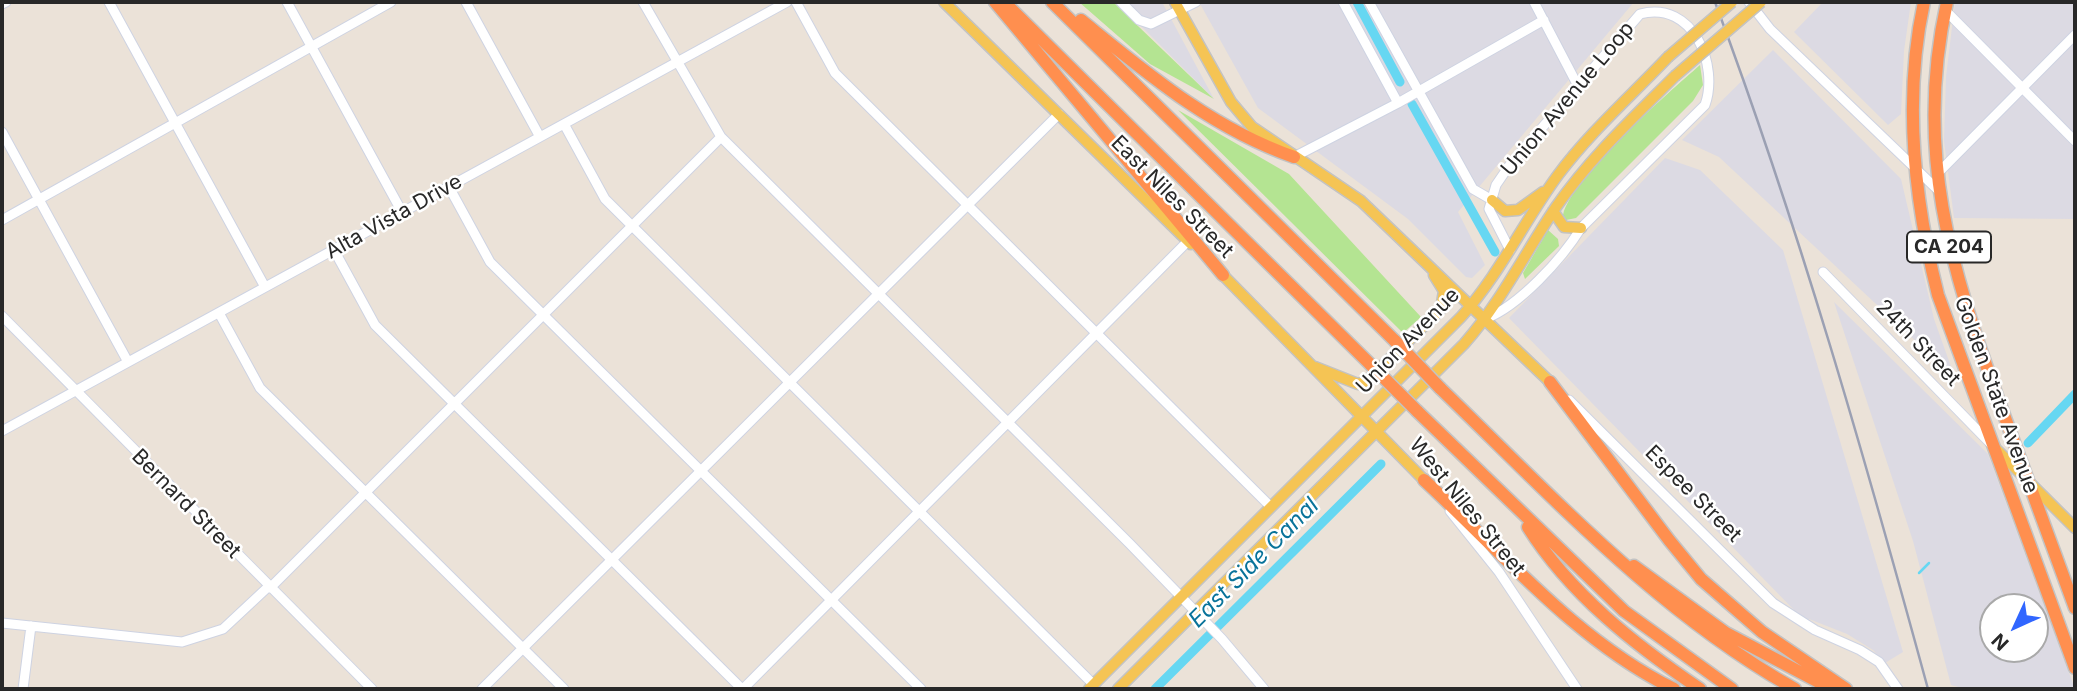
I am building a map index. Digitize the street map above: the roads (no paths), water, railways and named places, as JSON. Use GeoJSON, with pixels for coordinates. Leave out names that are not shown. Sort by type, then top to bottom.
{"type":"FeatureCollection","features":[{"type":"Feature","properties":{"kind":"highway"},"geometry":{"type":"LineString","coordinates":[[995,2],[1223,275]]}},
{"type":"Feature","properties":{"kind":"highway"},"geometry":{"type":"LineString","coordinates":[[1004,2],[1516,509],[1624,611],[1732,689]]}},
{"type":"Feature","properties":{"kind":"highway"},"geometry":{"type":"LineString","coordinates":[[1052,2],[1440,388],[1642,583],[1707,635],[1795,689]]}},
{"type":"Feature","properties":{"kind":"highway"},"geometry":{"type":"LineString","coordinates":[[1058,2],[1154,82],[1189,105],[1261,145],[1294,157]]}},
{"type":"Feature","properties":{"kind":"highway","name":"Golden State Avenue"},"geometry":{"type":"LineString","coordinates":[[1924,3],[1916,57],[1915,167],[1923,232],[1938,295],[2075,668]]}},
{"type":"Feature","properties":{"kind":"highway","name":"Golden State Avenue"},"geometry":{"type":"LineString","coordinates":[[1946,6],[1934,91],[1937,174],[1946,237],[1961,294],[2075,608]]}},
{"type":"Feature","properties":{"kind":"highway"},"geometry":{"type":"LineString","coordinates":[[1550,382],[1701,579],[1762,632],[1846,689]]}},
{"type":"Feature","properties":{"kind":"highway"},"geometry":{"type":"LineString","coordinates":[[1424,480],[1576,626],[1619,659],[1674,689]]}},
{"type":"Feature","properties":{"kind":"highway"},"geometry":{"type":"LineString","coordinates":[[1516,509],[1541,547],[1573,585],[1636,644],[1700,689]]}},
{"type":"Feature","properties":{"kind":"highway"},"geometry":{"type":"LineString","coordinates":[[1597,540],[1726,633],[1832,689]]}},
{"type":"Feature","properties":{"kind":"main road","name":"East Niles Street"},"geometry":{"type":"LineString","coordinates":[[944,2],[1223,275],[1369,423]]}},
{"type":"Feature","properties":{"kind":"main road","name":"Union Avenue"},"geometry":{"type":"LineString","coordinates":[[1118,689],[1195,612],[1369,423],[1471,305],[1550,187],[1611,115],[1668,57],[1732,2]]}},
{"type":"Feature","properties":{"kind":"main road","name":"Union Avenue"},"geometry":{"type":"LineString","coordinates":[[1091,687],[1271,507],[1485,319],[1553,211],[1614,136],[1675,76],[1761,2]]}},
{"type":"Feature","properties":{"kind":"main road"},"geometry":{"type":"LineString","coordinates":[[1178,6],[1241,115],[1267,139],[1361,201],[1419,254],[1444,291],[1441,309],[1367,382],[1358,384],[1313,366]]}},
{"type":"Feature","properties":{"kind":"main road"},"geometry":{"type":"LineString","coordinates":[[1492,200],[1505,211],[1518,210],[1550,187]]}},
{"type":"Feature","properties":{"kind":"main road"},"geometry":{"type":"LineString","coordinates":[[1553,211],[1564,228],[1581,228]]}},
{"type":"Feature","properties":{"kind":"main road","name":"Espee Street"},"geometry":{"type":"LineString","coordinates":[[1419,254],[1550,382]]}},
{"type":"Feature","properties":{"kind":"main road","name":"West Niles Street"},"geometry":{"type":"LineString","coordinates":[[1369,423],[1424,480]]}},
{"type":"Feature","properties":{"kind":"main road","name":"24th Street"},"geometry":{"type":"LineString","coordinates":[[1997,450],[2075,528]]}},
{"type":"Feature","properties":{"kind":"street"},"geometry":{"type":"LineString","coordinates":[[109,2],[265,287]]}},
{"type":"Feature","properties":{"kind":"street"},"geometry":{"type":"LineString","coordinates":[[287,2],[402,212]]}},
{"type":"Feature","properties":{"kind":"street"},"geometry":{"type":"LineString","coordinates":[[2,220],[174,120],[391,2]]}},
{"type":"Feature","properties":{"kind":"street"},"geometry":{"type":"LineString","coordinates":[[466,2],[540,137]]}},
{"type":"Feature","properties":{"kind":"street"},"geometry":{"type":"LineString","coordinates":[[643,2],[721,137],[1222,639],[1264,689]]}},
{"type":"Feature","properties":{"kind":"street","name":"Alta Vista Drive"},"geometry":{"type":"LineString","coordinates":[[2,431],[787,2]]}},
{"type":"Feature","properties":{"kind":"street"},"geometry":{"type":"LineString","coordinates":[[796,2],[835,74],[1271,507]]}},
{"type":"Feature","properties":{"kind":"street"},"geometry":{"type":"LineString","coordinates":[[1121,2],[1133,14],[1151,24],[1178,6],[1196,2]]}},
{"type":"Feature","properties":{"kind":"street"},"geometry":{"type":"LineString","coordinates":[[1343,2],[1398,103]]}},
{"type":"Feature","properties":{"kind":"street"},"geometry":{"type":"LineString","coordinates":[[1369,2],[1473,189],[1492,200]]}},
{"type":"Feature","properties":{"kind":"street"},"geometry":{"type":"LineString","coordinates":[[1534,2],[1578,86]]}},
{"type":"Feature","properties":{"kind":"street"},"geometry":{"type":"LineString","coordinates":[[1749,2],[1756,13],[1940,192]]}},
{"type":"Feature","properties":{"kind":"street"},"geometry":{"type":"LineString","coordinates":[[1946,6],[2075,141]]}},
{"type":"Feature","properties":{"kind":"street","name":"Union Avenue Loop"},"geometry":{"type":"LineString","coordinates":[[1510,250],[1489,209],[1496,185],[1509,166],[1640,14],[1652,7],[1678,8],[1691,17],[1708,62],[1710,91],[1705,105],[1581,228]]}},
{"type":"Feature","properties":{"kind":"street"},"geometry":{"type":"LineString","coordinates":[[1294,157],[1398,103],[1544,20]]}},
{"type":"Feature","properties":{"kind":"street"},"geometry":{"type":"LineString","coordinates":[[1937,174],[2075,35]]}},
{"type":"Feature","properties":{"kind":"street"},"geometry":{"type":"LineString","coordinates":[[482,689],[1059,114]]}},
{"type":"Feature","properties":{"kind":"street"},"geometry":{"type":"LineString","coordinates":[[564,124],[605,199],[919,511],[1091,687]]}},
{"type":"Feature","properties":{"kind":"street"},"geometry":{"type":"LineString","coordinates":[[2,132],[128,362]]}},
{"type":"Feature","properties":{"kind":"street"},"geometry":{"type":"LineString","coordinates":[[2,623],[169,642],[205,637],[234,621],[721,137]]}},
{"type":"Feature","properties":{"kind":"street"},"geometry":{"type":"LineString","coordinates":[[449,187],[490,262],[920,689]]}},
{"type":"Feature","properties":{"kind":"street","name":"Union Avenue"},"geometry":{"type":"LineString","coordinates":[[1485,319],[1504,312],[1570,245],[1581,228]]}},
{"type":"Feature","properties":{"kind":"street"},"geometry":{"type":"LineString","coordinates":[[334,250],[375,325],[742,689],[1188,241]]}},
{"type":"Feature","properties":{"kind":"street","name":"24th Street"},"geometry":{"type":"LineString","coordinates":[[1823,272],[1997,450]]}},
{"type":"Feature","properties":{"kind":"street"},"geometry":{"type":"LineString","coordinates":[[219,313],[260,388],[564,689]]}},
{"type":"Feature","properties":{"kind":"street","name":"Bernard Street"},"geometry":{"type":"LineString","coordinates":[[2,316],[372,689]]}},
{"type":"Feature","properties":{"kind":"street","name":"Espee Street"},"geometry":{"type":"LineString","coordinates":[[1550,382],[1612,439],[1773,603],[1815,630],[1860,650],[1879,662],[1898,689]]}},
{"type":"Feature","properties":{"kind":"street","name":"West Niles Street"},"geometry":{"type":"LineString","coordinates":[[1424,480],[1499,572],[1577,689]]}},
{"type":"Feature","properties":{"kind":"street"},"geometry":{"type":"LineString","coordinates":[[23,689],[31,626]]}},
{"type":"Feature","properties":{"kind":"waterway","name":"East Side Canal"},"geometry":{"type":"LineString","coordinates":[[1357,2],[1400,82]]}},
{"type":"Feature","properties":{"kind":"waterway","name":"East Side Canal"},"geometry":{"type":"LineString","coordinates":[[1412,104],[1495,252]]}},
{"type":"Feature","properties":{"kind":"waterway"},"geometry":{"type":"LineString","coordinates":[[2028,443],[2075,394]]}},
{"type":"Feature","properties":{"kind":"waterway","name":"East Side Canal"},"geometry":{"type":"LineString","coordinates":[[1155,689],[1381,464]]}},
{"type":"Feature","properties":{"kind":"waterway"},"geometry":{"type":"LineString","coordinates":[[1919,573],[1929,563]]}},
{"type":"Feature","properties":{"kind":"railway"},"geometry":{"type":"LineString","coordinates":[[1715,2],[1803,257],[1928,689]]}}]}
